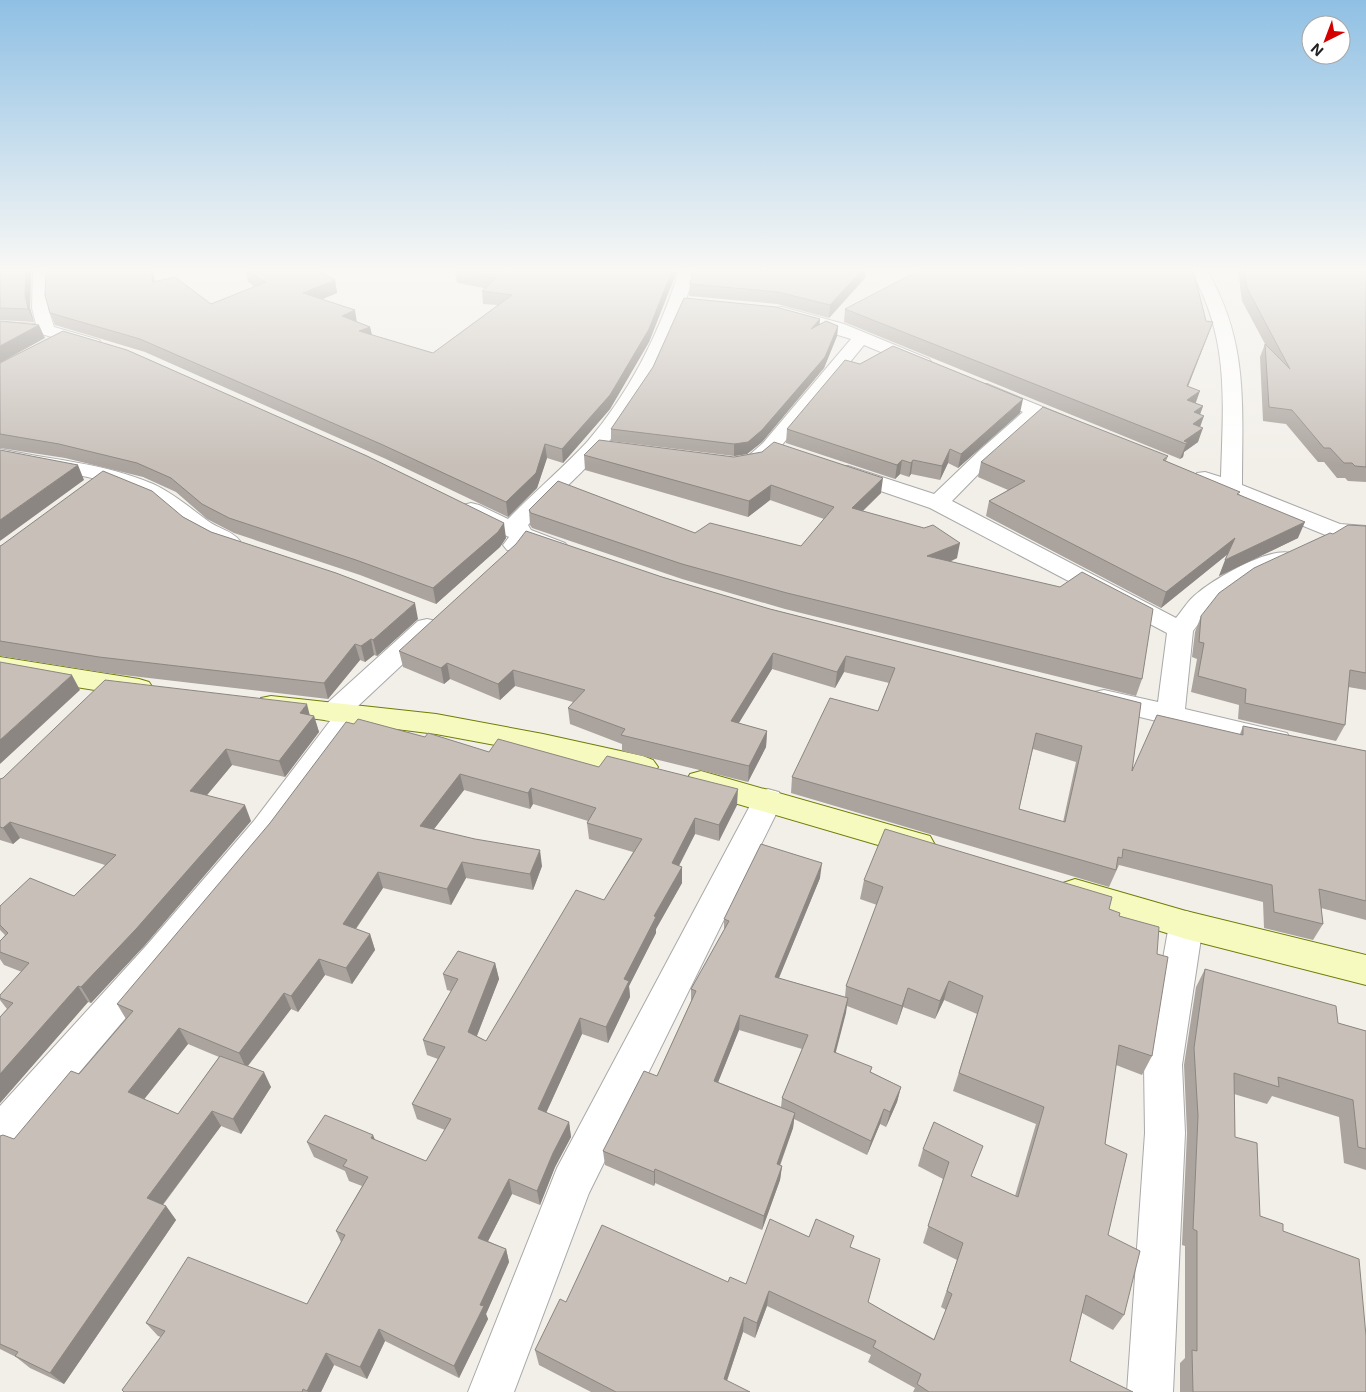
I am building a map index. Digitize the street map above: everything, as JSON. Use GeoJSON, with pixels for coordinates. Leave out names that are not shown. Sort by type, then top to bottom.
{"type":"FeatureCollection","features":[{"type":"Feature","properties":{"kind":"street"},"geometry":{"type":"LineString","coordinates":[[42,336],[111,350]]}},
{"type":"Feature","properties":{"kind":"street"},"geometry":{"type":"LineString","coordinates":[[522,535],[516,524],[603,447],[630,398],[656,357],[665,336]]}},
{"type":"Feature","properties":{"kind":"street"},"geometry":{"type":"LineString","coordinates":[[859,336],[935,368]]}},
{"type":"Feature","properties":{"kind":"street"},"geometry":{"type":"LineString","coordinates":[[1225,336],[1229,350],[1232,382],[1231,489]]}},
{"type":"Feature","properties":{"kind":"street"},"geometry":{"type":"LineString","coordinates":[[724,463],[748,464],[779,450],[862,337]]}},
{"type":"Feature","properties":{"kind":"street"},"geometry":{"type":"LineString","coordinates":[[972,384],[1089,432]]}},
{"type":"Feature","properties":{"kind":"street"},"geometry":{"type":"LineString","coordinates":[[938,503],[988,454],[1036,411]]}},
{"type":"Feature","properties":{"kind":"street"},"geometry":{"type":"LineString","coordinates":[[0,455],[65,466],[134,484],[167,499],[198,526],[225,540],[252,549]]}},
{"type":"Feature","properties":{"kind":"street"},"geometry":{"type":"LineString","coordinates":[[832,467],[938,503],[1180,630]]}},
{"type":"Feature","properties":{"kind":"street"},"geometry":{"type":"LineString","coordinates":[[1187,471],[1336,531],[1366,533]]}},
{"type":"Feature","properties":{"kind":"street"},"geometry":{"type":"LineString","coordinates":[[83,493],[106,476]]}},
{"type":"Feature","properties":{"kind":"street"},"geometry":{"type":"LineString","coordinates":[[454,502],[522,535],[582,557]]}},
{"type":"Feature","properties":{"kind":"street"},"geometry":{"type":"LineString","coordinates":[[1170,716],[1180,630],[1202,602],[1238,577],[1336,531]]}},
{"type":"Feature","properties":{"kind":"street"},"geometry":{"type":"LineString","coordinates":[[502,559],[522,535]]}},
{"type":"Feature","properties":{"kind":"street"},"geometry":{"type":"LineString","coordinates":[[0,1135],[158,956],[264,830],[342,713],[435,612]]}},
{"type":"Feature","properties":{"kind":"street"},"geometry":{"type":"LineString","coordinates":[[0,666],[106,684],[166,691]]}},
{"type":"Feature","properties":{"kind":"street"},"geometry":{"type":"LineString","coordinates":[[85,704],[106,684]]}},
{"type":"Feature","properties":{"kind":"street"},"geometry":{"type":"LineString","coordinates":[[1084,694],[1302,746]]}},
{"type":"Feature","properties":{"kind":"street"},"geometry":{"type":"LineString","coordinates":[[245,701],[436,724],[543,744],[671,774],[768,800],[948,854]]}},
{"type":"Feature","properties":{"kind":"street"},"geometry":{"type":"LineString","coordinates":[[491,1392],[572,1183],[768,800]]}},
{"type":"Feature","properties":{"kind":"street"},"geometry":{"type":"LineString","coordinates":[[1053,886],[1186,926],[1366,970]]}},
{"type":"Feature","properties":{"kind":"street"},"geometry":{"type":"LineString","coordinates":[[1150,1392],[1164,1132],[1163,1065],[1186,926]]}},
{"type":"Feature","properties":{"kind":"building"},"geometry":{"type":"Polygon","coordinates":[[[0,336],[19,336],[0,346],[0,336]]]}},
{"type":"Feature","properties":{"kind":"building"},"geometry":{"type":"Polygon","coordinates":[[[53,336],[80,336],[127,350],[367,456],[504,523],[498,532],[433,588],[229,518],[202,504],[171,478],[137,463],[59,444],[0,434],[0,363],[53,336]]]}},
{"type":"Feature","properties":{"kind":"building"},"geometry":{"type":"Polygon","coordinates":[[[129,336],[376,336],[433,353],[456,336],[645,336],[610,395],[562,449],[545,444],[536,473],[506,502],[383,445],[129,336]]]}},
{"type":"Feature","properties":{"kind":"building"},"geometry":{"type":"Polygon","coordinates":[[[667,336],[834,336],[825,357],[762,430],[748,442],[734,444],[611,429],[653,367],[667,336]]]}},
{"type":"Feature","properties":{"kind":"building"},"geometry":{"type":"Polygon","coordinates":[[[913,336],[1207,336],[1187,386],[1200,391],[1187,400],[1203,406],[1194,412],[1204,416],[1193,424],[1203,428],[1184,441],[1188,443],[1186,444],[913,336]]]}},
{"type":"Feature","properties":{"kind":"building"},"geometry":{"type":"Polygon","coordinates":[[[1272,336],[1366,336],[1366,467],[1344,463],[1330,448],[1324,448],[1292,410],[1269,407],[1265,344],[1290,369],[1272,336]]]}},
{"type":"Feature","properties":{"kind":"building"},"geometry":{"type":"Polygon","coordinates":[[[893,346],[1023,399],[961,454],[950,449],[942,466],[913,460],[911,463],[902,460],[897,465],[787,429],[845,360],[860,364],[893,346]]]}},
{"type":"Feature","properties":{"kind":"building"},"geometry":{"type":"Polygon","coordinates":[[[1043,407],[1168,456],[1163,460],[1240,492],[1237,494],[1305,522],[1225,560],[1235,538],[1166,592],[989,501],[1025,481],[981,462],[1043,407]]]}},
{"type":"Feature","properties":{"kind":"building"},"geometry":{"type":"Polygon","coordinates":[[[599,440],[734,457],[762,452],[774,442],[883,478],[852,508],[924,528],[933,525],[960,543],[927,556],[1060,587],[1082,572],[1153,609],[1142,679],[787,593],[682,564],[531,513],[529,510],[558,481],[695,533],[710,523],[801,546],[834,507],[771,485],[749,501],[584,455],[599,440]]]}},
{"type":"Feature","properties":{"kind":"building"},"geometry":{"type":"Polygon","coordinates":[[[0,450],[78,465],[0,520],[0,450]]]}},
{"type":"Feature","properties":{"kind":"building"},"geometry":{"type":"Polygon","coordinates":[[[103,471],[152,491],[183,517],[211,532],[336,573],[415,603],[373,640],[371,639],[361,646],[355,644],[324,683],[99,657],[0,641],[0,546],[103,471]]]}},
{"type":"Feature","properties":{"kind":"building"},"geometry":{"type":"Polygon","coordinates":[[[1348,525],[1366,526],[1366,673],[1350,670],[1345,725],[1245,703],[1246,689],[1198,676],[1204,643],[1199,642],[1201,616],[1219,593],[1254,568],[1330,533],[1333,534],[1348,525]]]}},
{"type":"Feature","properties":{"kind":"building"},"geometry":{"type":"Polygon","coordinates":[[[526,531],[662,577],[770,609],[1141,703],[1132,771],[1157,715],[1243,735],[1243,726],[1366,751],[1366,901],[1319,889],[1323,924],[1274,912],[1272,885],[1123,849],[1122,858],[1118,857],[1116,870],[792,777],[830,698],[878,711],[895,668],[846,656],[837,672],[773,653],[731,721],[767,731],[749,766],[621,735],[625,729],[568,708],[585,690],[513,670],[498,684],[447,663],[441,668],[399,651],[516,544],[526,531]],[[1036,733],[1019,809],[1065,822],[1082,746],[1036,733]]]}},
{"type":"Feature","properties":{"kind":"building"},"geometry":{"type":"Polygon","coordinates":[[[0,662],[72,675],[0,740],[0,662]]]}},
{"type":"Feature","properties":{"kind":"building"},"geometry":{"type":"Polygon","coordinates":[[[105,680],[307,704],[300,713],[314,716],[279,761],[226,749],[190,791],[245,805],[136,929],[81,987],[78,986],[0,1074],[0,1017],[13,1003],[0,998],[0,995],[29,963],[0,952],[0,941],[8,933],[0,925],[0,906],[30,878],[74,896],[116,855],[10,822],[3,828],[0,827],[0,779],[105,680]]]}},
{"type":"Feature","properties":{"kind":"building"},"geometry":{"type":"Polygon","coordinates":[[[358,719],[425,737],[428,733],[489,752],[498,739],[599,767],[607,756],[738,789],[719,825],[695,818],[672,863],[682,867],[654,916],[656,917],[624,979],[629,981],[606,1027],[580,1018],[538,1109],[569,1122],[537,1191],[509,1179],[478,1238],[506,1249],[480,1305],[484,1306],[454,1366],[379,1329],[360,1367],[326,1353],[307,1391],[303,1389],[302,1392],[124,1392],[122,1390],[165,1331],[146,1323],[188,1257],[307,1304],[345,1235],[336,1231],[368,1177],[343,1166],[347,1160],[307,1142],[325,1115],[373,1135],[371,1138],[426,1161],[451,1119],[412,1104],[445,1047],[423,1040],[458,979],[443,974],[458,951],[495,963],[468,1032],[486,1041],[576,890],[604,900],[642,839],[587,823],[596,808],[531,788],[528,793],[460,774],[420,826],[475,839],[540,850],[530,874],[462,862],[447,889],[378,872],[343,924],[370,934],[346,968],[319,959],[291,996],[284,993],[239,1053],[179,1028],[128,1092],[178,1114],[220,1056],[264,1072],[233,1119],[212,1111],[147,1198],[166,1206],[50,1373],[15,1356],[18,1352],[0,1344],[0,1136],[3,1135],[14,1139],[71,1071],[79,1074],[133,1011],[117,1004],[270,823],[346,722],[354,724],[358,719]]]}},
{"type":"Feature","properties":{"kind":"building"},"geometry":{"type":"Polygon","coordinates":[[[885,829],[1112,897],[1109,909],[1120,913],[1119,916],[1159,927],[1157,954],[1168,957],[1152,1056],[1119,1045],[1105,1144],[1127,1154],[1108,1235],[1140,1251],[1124,1315],[1086,1295],[1070,1361],[1133,1392],[929,1392],[917,1384],[921,1374],[873,1347],[876,1341],[769,1291],[757,1323],[744,1317],[724,1379],[750,1392],[616,1392],[535,1350],[560,1299],[566,1302],[602,1225],[728,1282],[730,1277],[746,1284],[770,1219],[809,1237],[816,1219],[854,1236],[850,1247],[880,1259],[868,1302],[934,1340],[952,1294],[947,1291],[963,1243],[928,1226],[949,1162],[923,1149],[934,1122],[983,1146],[971,1176],[1018,1197],[1044,1107],[959,1073],[983,996],[949,981],[940,1001],[908,988],[902,1006],[846,986],[883,887],[864,880],[885,829]]]}},
{"type":"Feature","properties":{"kind":"building"},"geometry":{"type":"Polygon","coordinates":[[[761,844],[822,863],[775,977],[848,998],[834,1052],[872,1067],[870,1072],[901,1087],[890,1112],[884,1109],[871,1141],[782,1098],[808,1035],[740,1015],[714,1081],[795,1113],[777,1164],[782,1166],[764,1216],[655,1169],[654,1172],[603,1151],[644,1071],[657,1076],[696,991],[691,989],[729,921],[724,919],[761,844]]]}},
{"type":"Feature","properties":{"kind":"building"},"geometry":{"type":"Polygon","coordinates":[[[1205,969],[1336,1006],[1338,1023],[1366,1031],[1366,1149],[1358,1147],[1353,1100],[1278,1077],[1279,1087],[1234,1073],[1235,1137],[1257,1143],[1260,1216],[1283,1224],[1283,1231],[1359,1259],[1366,1336],[1366,1392],[1193,1392],[1192,1350],[1197,1351],[1197,1231],[1193,1229],[1198,1116],[1194,1048],[1205,969]]]}}]}
